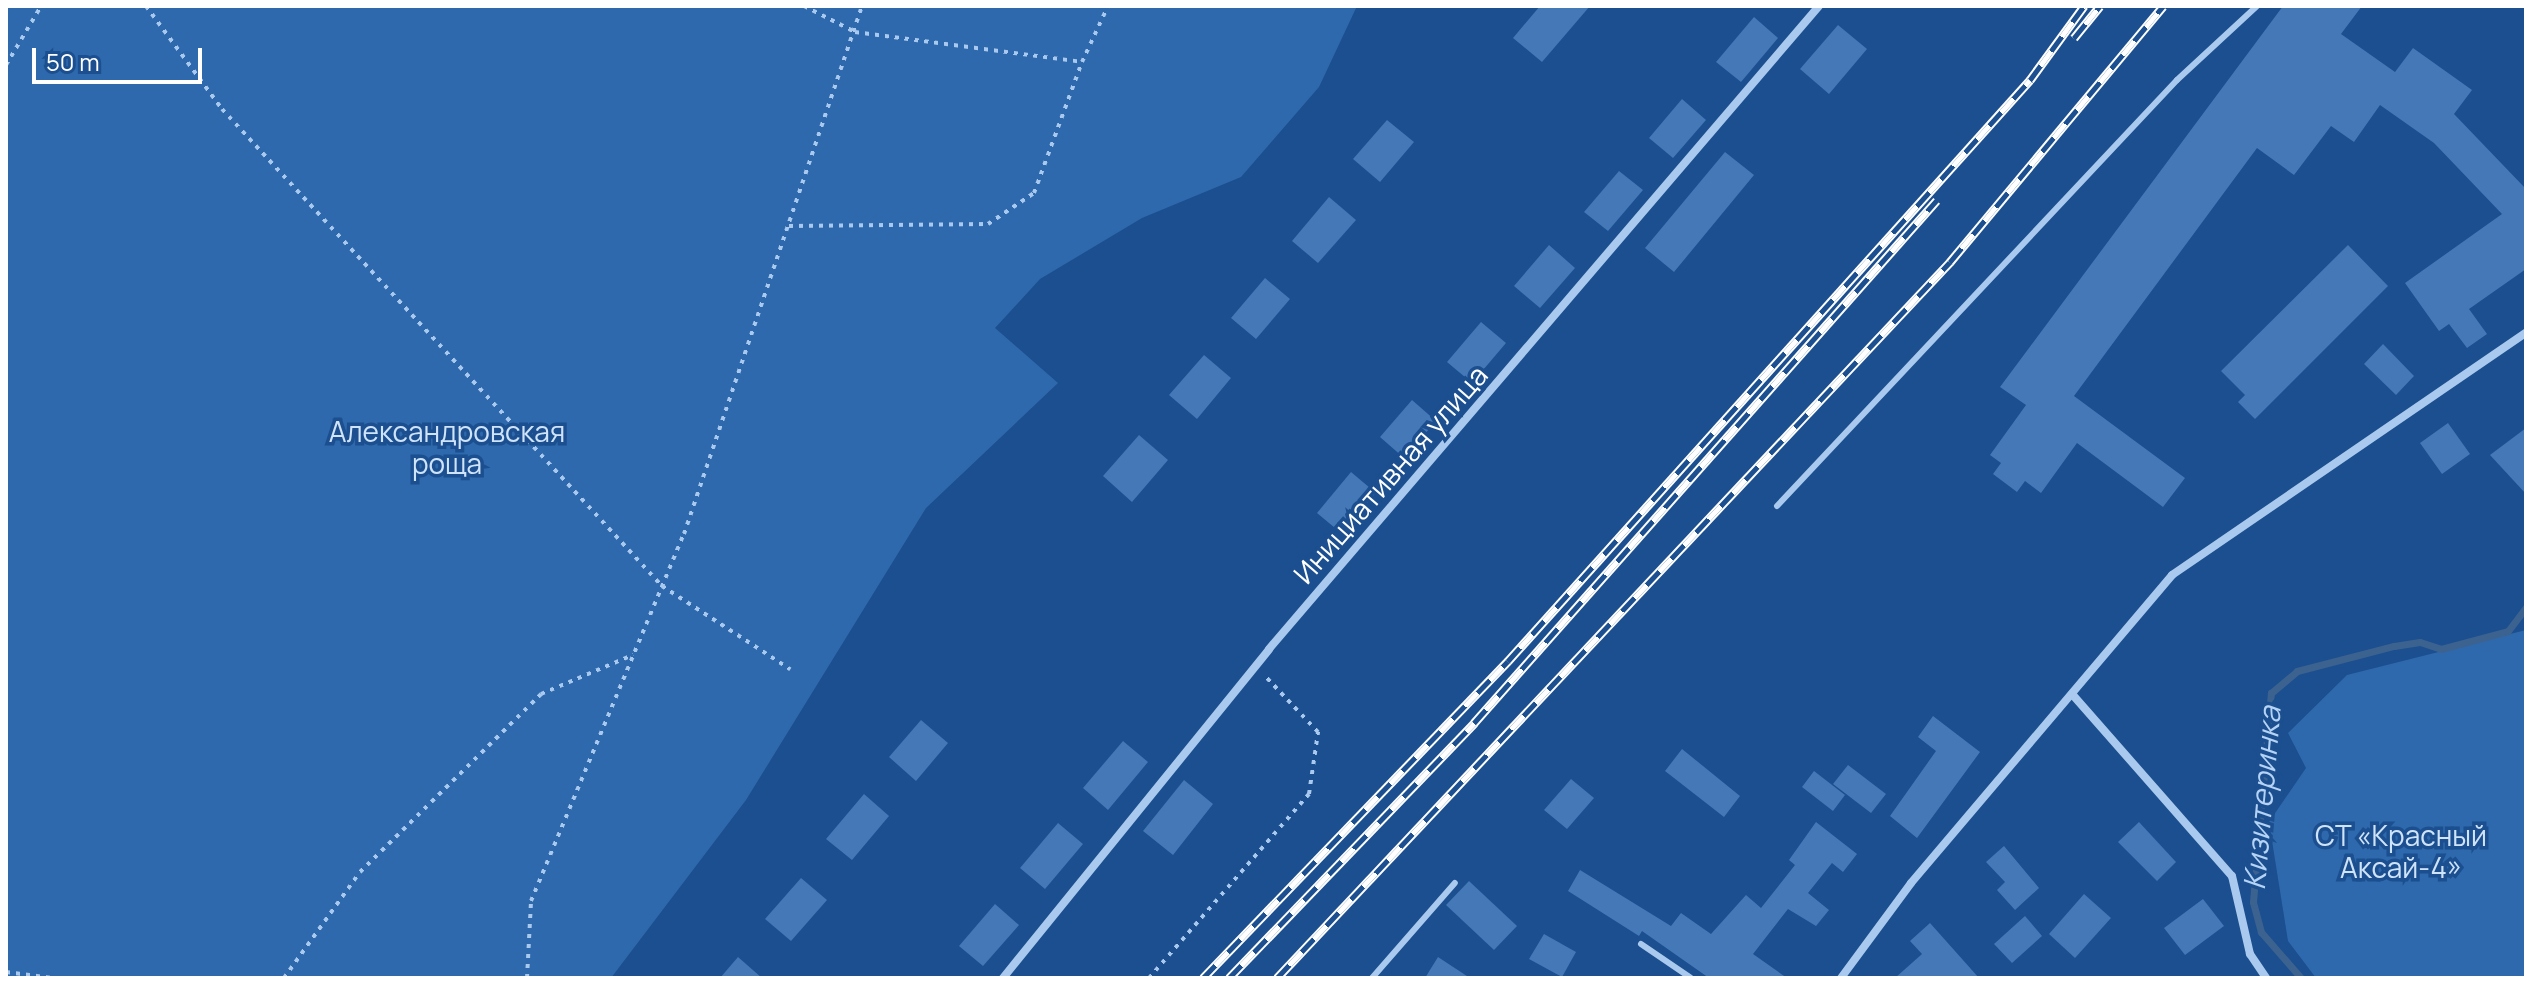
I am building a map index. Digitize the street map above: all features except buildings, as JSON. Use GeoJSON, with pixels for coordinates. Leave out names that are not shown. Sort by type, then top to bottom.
{"type":"FeatureCollection","features":[{"type":"Feature","properties":{"kind":"street","name":"Инициативная улица"},"geometry":{"type":"LineString","coordinates":[[1003,978],[1257,664],[1819,6]]}},
{"type":"Feature","properties":{"kind":"street"},"geometry":{"type":"LineString","coordinates":[[1841,978],[1911,883],[2172,575],[2526,333]]}},
{"type":"Feature","properties":{"kind":"street"},"geometry":{"type":"LineString","coordinates":[[2072,694],[2232,876],[2250,954],[2266,978]]}},
{"type":"Feature","properties":{"kind":"lane"},"geometry":{"type":"LineString","coordinates":[[1777,506],[2177,80],[2257,6]]}},
{"type":"Feature","properties":{"kind":"lane"},"geometry":{"type":"LineString","coordinates":[[1372,978],[1455,883]]}},
{"type":"Feature","properties":{"kind":"lane"},"geometry":{"type":"LineString","coordinates":[[1641,944],[1691,978]]}},
{"type":"Feature","properties":{"kind":"path"},"geometry":{"type":"LineString","coordinates":[[6,65],[41,6]]}},
{"type":"Feature","properties":{"kind":"path"},"geometry":{"type":"LineString","coordinates":[[146,6],[222,109],[662,586],[790,669]]}},
{"type":"Feature","properties":{"kind":"path"},"geometry":{"type":"LineString","coordinates":[[804,6],[855,32],[1082,62]]}},
{"type":"Feature","properties":{"kind":"path"},"geometry":{"type":"LineString","coordinates":[[527,978],[531,901],[662,586],[789,226],[862,6]]}},
{"type":"Feature","properties":{"kind":"path"},"geometry":{"type":"LineString","coordinates":[[789,226],[988,224],[1034,193],[1082,62],[1108,6]]}},
{"type":"Feature","properties":{"kind":"path"},"geometry":{"type":"LineString","coordinates":[[284,978],[360,872],[541,694],[633,655]]}},
{"type":"Feature","properties":{"kind":"path"},"geometry":{"type":"LineString","coordinates":[[1149,978],[1309,794],[1318,732],[1257,664]]}},
{"type":"Feature","properties":{"kind":"path"},"geometry":{"type":"LineString","coordinates":[[6,972],[53,978]]}},
{"type":"Feature","properties":{"kind":"green space","name":"Александровская роща"},"geometry":{"type":"Polygon","coordinates":[[[8,6],[1357,6],[1319,87],[1241,177],[1142,218],[1040,279],[995,328],[1058,383],[926,508],[746,800],[611,978],[6,978],[8,6]]]}},
{"type":"Feature","properties":{"kind":"green space","name":"СТ «Красный Аксай-4»"},"geometry":{"type":"Polygon","coordinates":[[[2526,630],[2526,978],[2316,978],[2288,941],[2269,822],[2306,768],[2288,733],[2347,675],[2526,630]]]}},
{"type":"Feature","properties":{"kind":"waterway","name":"Кизитеринка"},"geometry":{"type":"LineString","coordinates":[[2301,978],[2261,932],[2253,902],[2271,693],[2297,671],[2394,646],[2420,642],[2441,649],[2508,631],[2526,607]]}},
{"type":"Feature","properties":{"kind":"railway"},"geometry":{"type":"LineString","coordinates":[[1203,978],[1508,661],[2030,80],[2084,6]]}},
{"type":"Feature","properties":{"kind":"railway"},"geometry":{"type":"LineString","coordinates":[[2074,38],[2100,6]]}},
{"type":"Feature","properties":{"kind":"railway"},"geometry":{"type":"LineString","coordinates":[[1277,978],[1950,262],[2163,6]]}},
{"type":"Feature","properties":{"kind":"railway"},"geometry":{"type":"LineString","coordinates":[[1229,978],[1474,723],[1937,200]]}}]}
